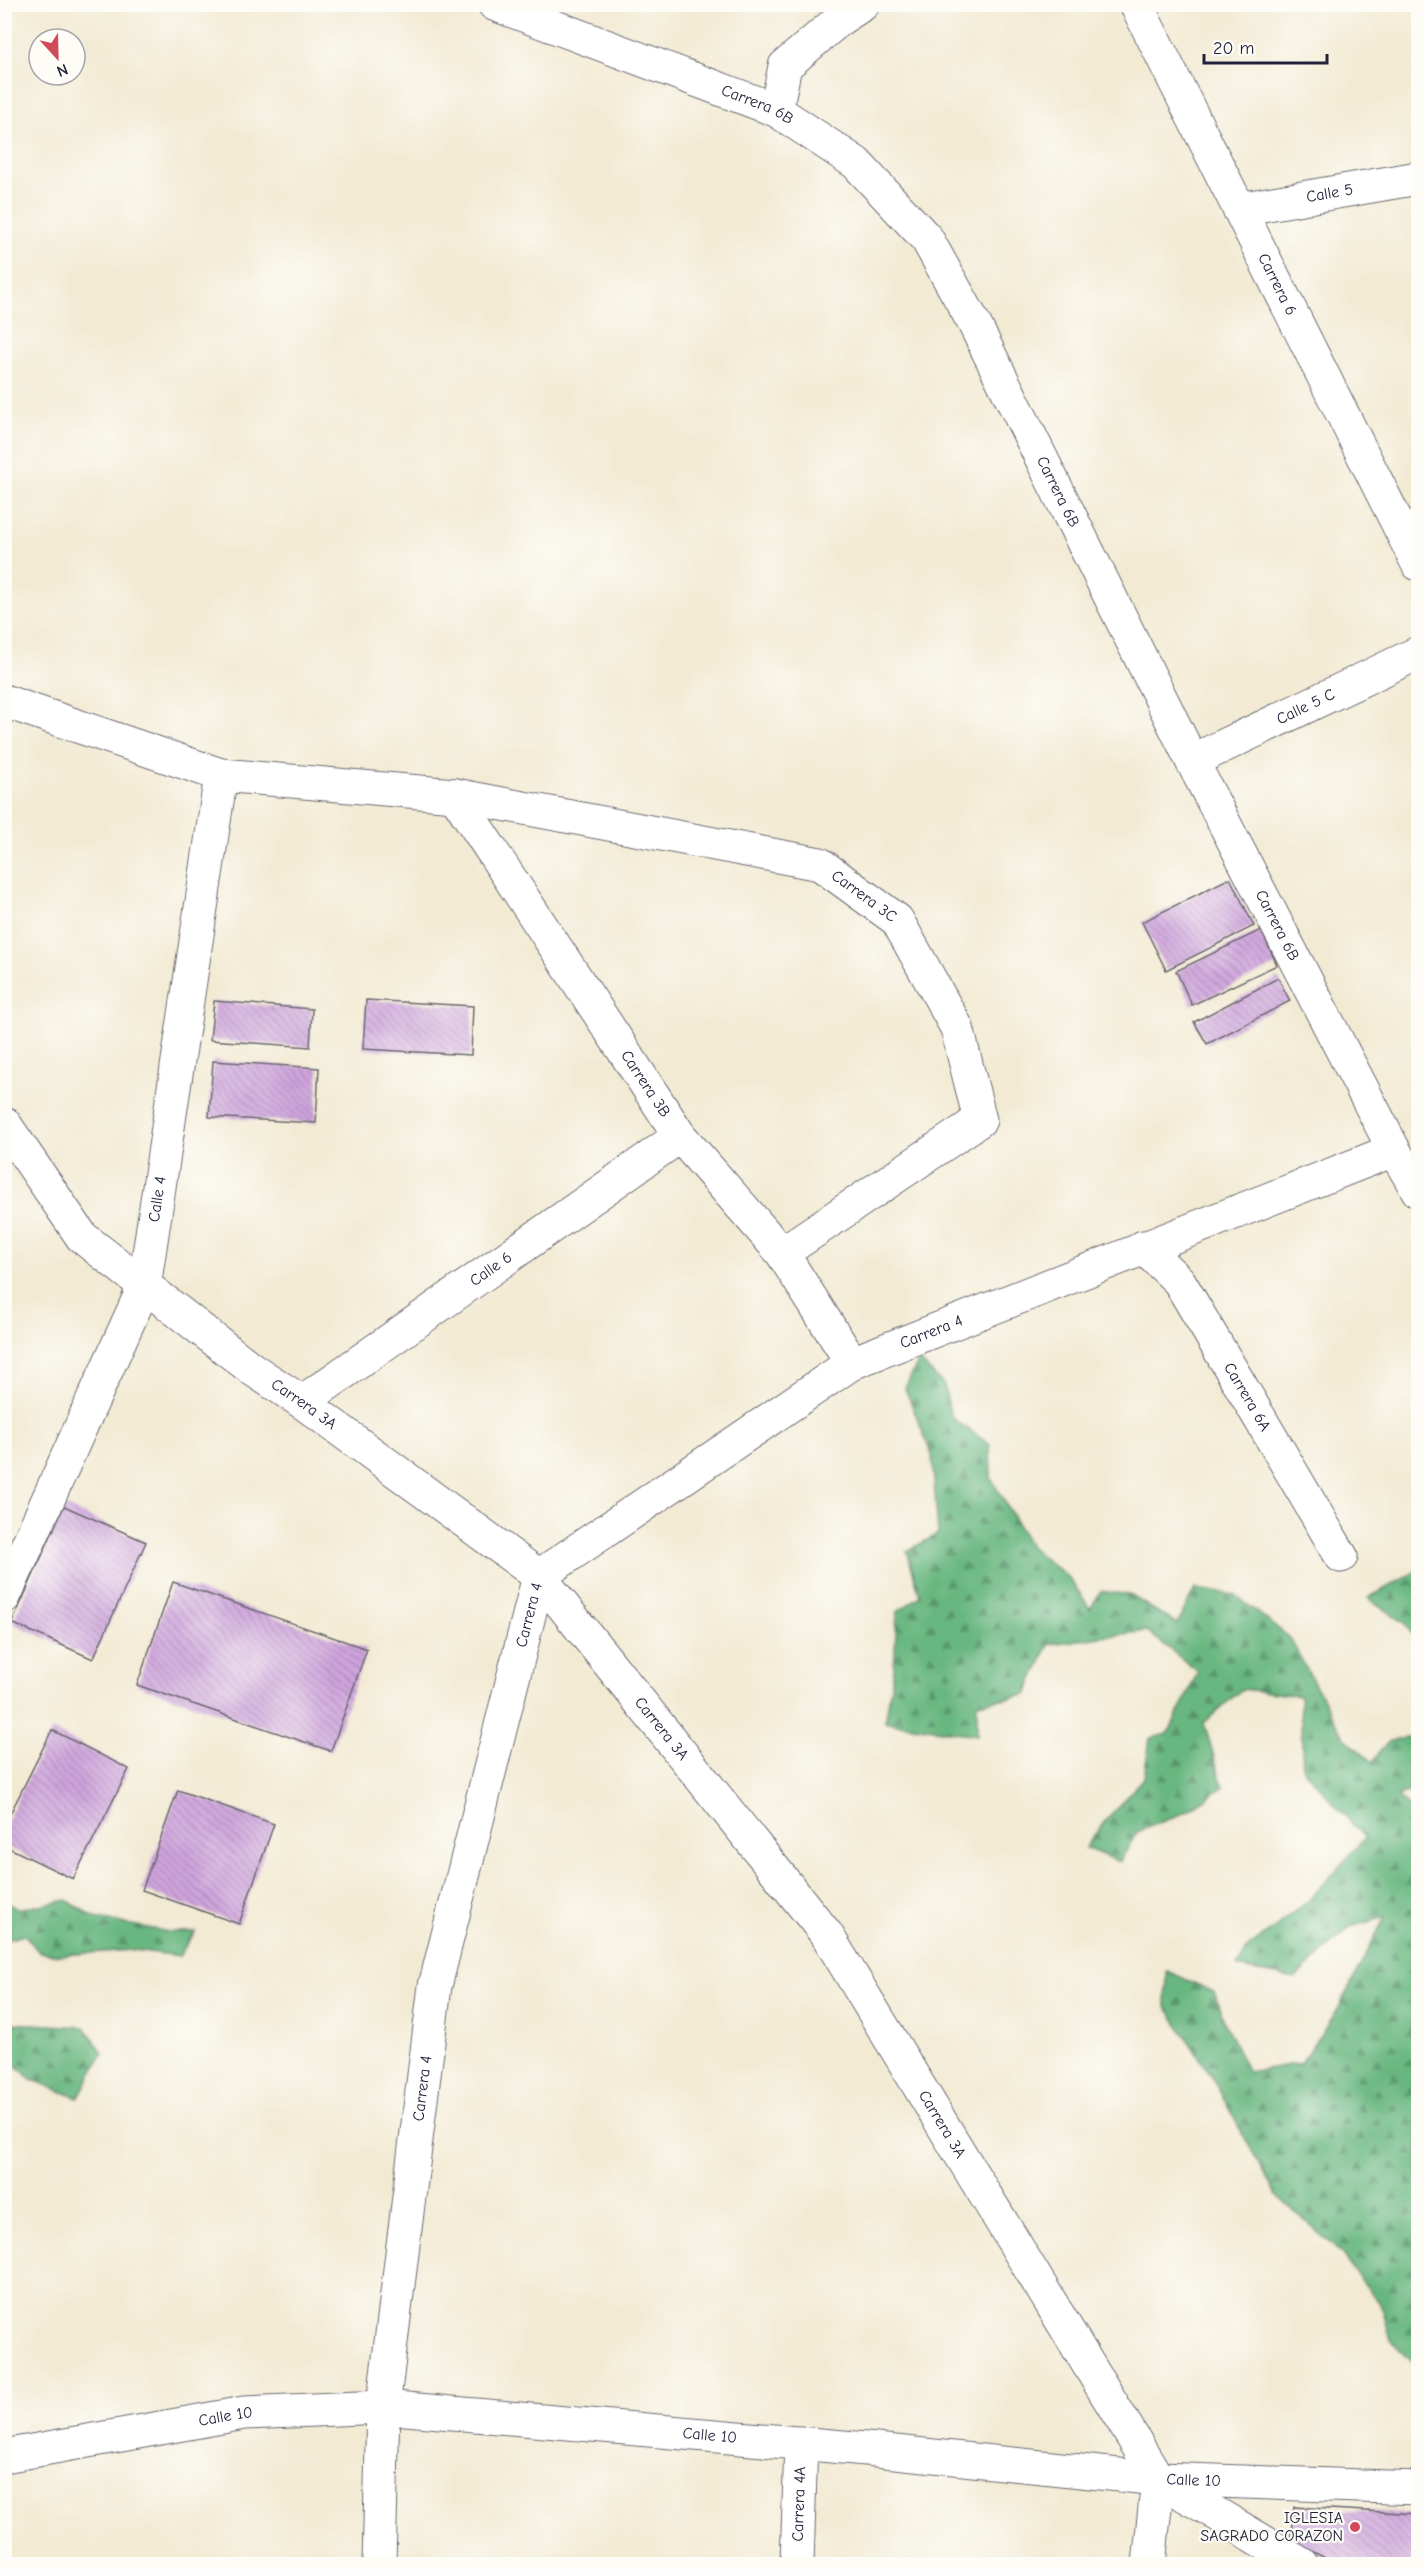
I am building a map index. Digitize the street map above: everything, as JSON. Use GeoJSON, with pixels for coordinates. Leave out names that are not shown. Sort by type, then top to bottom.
{"type":"FeatureCollection","features":[{"type":"Feature","properties":{"kind":"main road","name":"Carrera 6B"},"geometry":{"type":"LineString","coordinates":[[494,4],[776,110],[856,163],[927,239],[975,325],[1192,761],[1394,1150],[1419,1191]]}},
{"type":"Feature","properties":{"kind":"main road"},"geometry":{"type":"LineString","coordinates":[[776,110],[785,66],[840,19],[863,4]]}},
{"type":"Feature","properties":{"kind":"main road","name":"Carrera 6"},"geometry":{"type":"LineString","coordinates":[[1136,4],[1419,564]]}},
{"type":"Feature","properties":{"kind":"main road","name":"Calle 5"},"geometry":{"type":"LineString","coordinates":[[1239,209],[1419,178]]}},
{"type":"Feature","properties":{"kind":"main road","name":"Calle 5 C"},"geometry":{"type":"LineString","coordinates":[[1192,761],[1419,653]]}},
{"type":"Feature","properties":{"kind":"main road"},"geometry":{"type":"LineString","coordinates":[[4,701],[221,775],[455,795]]}},
{"type":"Feature","properties":{"kind":"main road","name":"Calle 4"},"geometry":{"type":"LineString","coordinates":[[4,1597],[144,1287],[221,775]]}},
{"type":"Feature","properties":{"kind":"main road","name":"Carrera 3B"},"geometry":{"type":"LineString","coordinates":[[455,795],[680,1136],[782,1253],[852,1363]]}},
{"type":"Feature","properties":{"kind":"main road","name":"Carrera 3C"},"geometry":{"type":"LineString","coordinates":[[455,795],[820,864],[897,920],[957,1028],[980,1120],[782,1253]]}},
{"type":"Feature","properties":{"kind":"main road","name":"Carrera 3A"},"geometry":{"type":"LineString","coordinates":[[4,1123],[82,1237],[252,1369],[302,1402],[539,1576],[827,1935],[1158,2479]]}},
{"type":"Feature","properties":{"kind":"main road","name":"Calle 6"},"geometry":{"type":"LineString","coordinates":[[302,1402],[680,1136]]}},
{"type":"Feature","properties":{"kind":"main road","name":"Carrera 4"},"geometry":{"type":"LineString","coordinates":[[379,2565],[383,2407],[435,1986],[539,1576],[852,1363],[1394,1150]]}},
{"type":"Feature","properties":{"kind":"main road","name":"Carrera 6A"},"geometry":{"type":"LineString","coordinates":[[1143,1247],[1179,1281],[1341,1556]]}},
{"type":"Feature","properties":{"kind":"main road","name":"Calle 10"},"geometry":{"type":"LineString","coordinates":[[4,2456],[244,2413],[383,2407],[801,2443],[1158,2479],[1419,2488]]}},
{"type":"Feature","properties":{"kind":"main road","name":"Carrera 4A"},"geometry":{"type":"LineString","coordinates":[[797,2565],[801,2443]]}},
{"type":"Feature","properties":{"kind":"main road"},"geometry":{"type":"LineString","coordinates":[[1149,2565],[1158,2479],[1301,2565]]}},
{"type":"Feature","properties":{"kind":"green space"},"geometry":{"type":"Polygon","coordinates":[[[919,1360],[944,1385],[951,1417],[990,1445],[991,1478],[1031,1548],[1070,1579],[1090,1609],[1101,1591],[1130,1595],[1177,1624],[1195,1589],[1235,1595],[1289,1637],[1344,1737],[1372,1762],[1389,1740],[1418,1737],[1418,1788],[1397,1797],[1418,1813],[1418,2368],[1391,2340],[1382,2307],[1341,2253],[1276,2195],[1210,2074],[1166,2006],[1167,1971],[1214,1992],[1225,2024],[1248,2072],[1301,2063],[1337,2011],[1385,1917],[1350,1927],[1295,1979],[1237,1967],[1249,1947],[1308,1901],[1365,1838],[1303,1769],[1300,1696],[1242,1689],[1204,1723],[1223,1787],[1188,1811],[1137,1832],[1120,1862],[1085,1848],[1105,1821],[1144,1777],[1150,1738],[1168,1734],[1198,1672],[1147,1631],[1049,1644],[1026,1695],[977,1703],[977,1735],[885,1722],[894,1669],[897,1612],[920,1596],[907,1551],[938,1534],[932,1455],[905,1388],[919,1360]]]}},
{"type":"Feature","properties":{"kind":"green space"},"geometry":{"type":"Polygon","coordinates":[[[1418,1570],[1418,1646],[1405,1623],[1368,1598],[1418,1570]]]}},
{"type":"Feature","properties":{"kind":"green space"},"geometry":{"type":"Polygon","coordinates":[[[4,1900],[17,1909],[67,1900],[95,1918],[169,1932],[195,1932],[179,1956],[133,1950],[60,1955],[39,1952],[25,1935],[5,1940],[4,1900]]]}},
{"type":"Feature","properties":{"kind":"green space"},"geometry":{"type":"Polygon","coordinates":[[[5,1999],[8,2001],[11,2023],[85,2027],[103,2053],[78,2098],[31,2079],[5,2056],[5,1999]]]}},
{"type":"Feature","properties":{"kind":"building"},"geometry":{"type":"Polygon","coordinates":[[[1230,878],[1254,926],[1166,970],[1142,922],[1230,878]]]}},
{"type":"Feature","properties":{"kind":"building"},"geometry":{"type":"Polygon","coordinates":[[[1261,930],[1277,965],[1192,1005],[1176,971],[1261,930]]]}},
{"type":"Feature","properties":{"kind":"building"},"geometry":{"type":"Polygon","coordinates":[[[1278,978],[1290,1001],[1207,1044],[1194,1022],[1278,978]]]}},
{"type":"Feature","properties":{"kind":"building"},"geometry":{"type":"Polygon","coordinates":[[[366,1000],[473,1006],[471,1055],[363,1049],[366,1000]]]}},
{"type":"Feature","properties":{"kind":"building"},"geometry":{"type":"Polygon","coordinates":[[[214,1001],[312,1009],[310,1047],[210,1040],[214,1001]]]}},
{"type":"Feature","properties":{"kind":"building"},"geometry":{"type":"Polygon","coordinates":[[[213,1061],[319,1068],[316,1123],[209,1117],[213,1061]]]}},
{"type":"Feature","properties":{"kind":"building"},"geometry":{"type":"Polygon","coordinates":[[[64,1506],[146,1542],[93,1659],[12,1623],[64,1506]]]}},
{"type":"Feature","properties":{"kind":"building"},"geometry":{"type":"Polygon","coordinates":[[[173,1582],[367,1649],[331,1751],[137,1685],[173,1582]]]}},
{"type":"Feature","properties":{"kind":"building"},"geometry":{"type":"Polygon","coordinates":[[[52,1730],[129,1769],[73,1879],[5,1846],[5,1824],[52,1730]]]}},
{"type":"Feature","properties":{"kind":"building"},"geometry":{"type":"Polygon","coordinates":[[[178,1790],[274,1824],[239,1924],[142,1890],[178,1790]]]}},
{"type":"Feature","properties":{"kind":"building","name":"IGLESIA SAGRADO CORAZON"},"geometry":{"type":"Polygon","coordinates":[[[1294,2507],[1418,2514],[1418,2564],[1337,2564],[1290,2540],[1294,2507]]]}},
{"type":"Feature","properties":{"kind":"place","name":"IGLESIA SAGRADO CORAZON"},"geometry":{"type":"Point","coordinates":[1355,2527]}}]}
